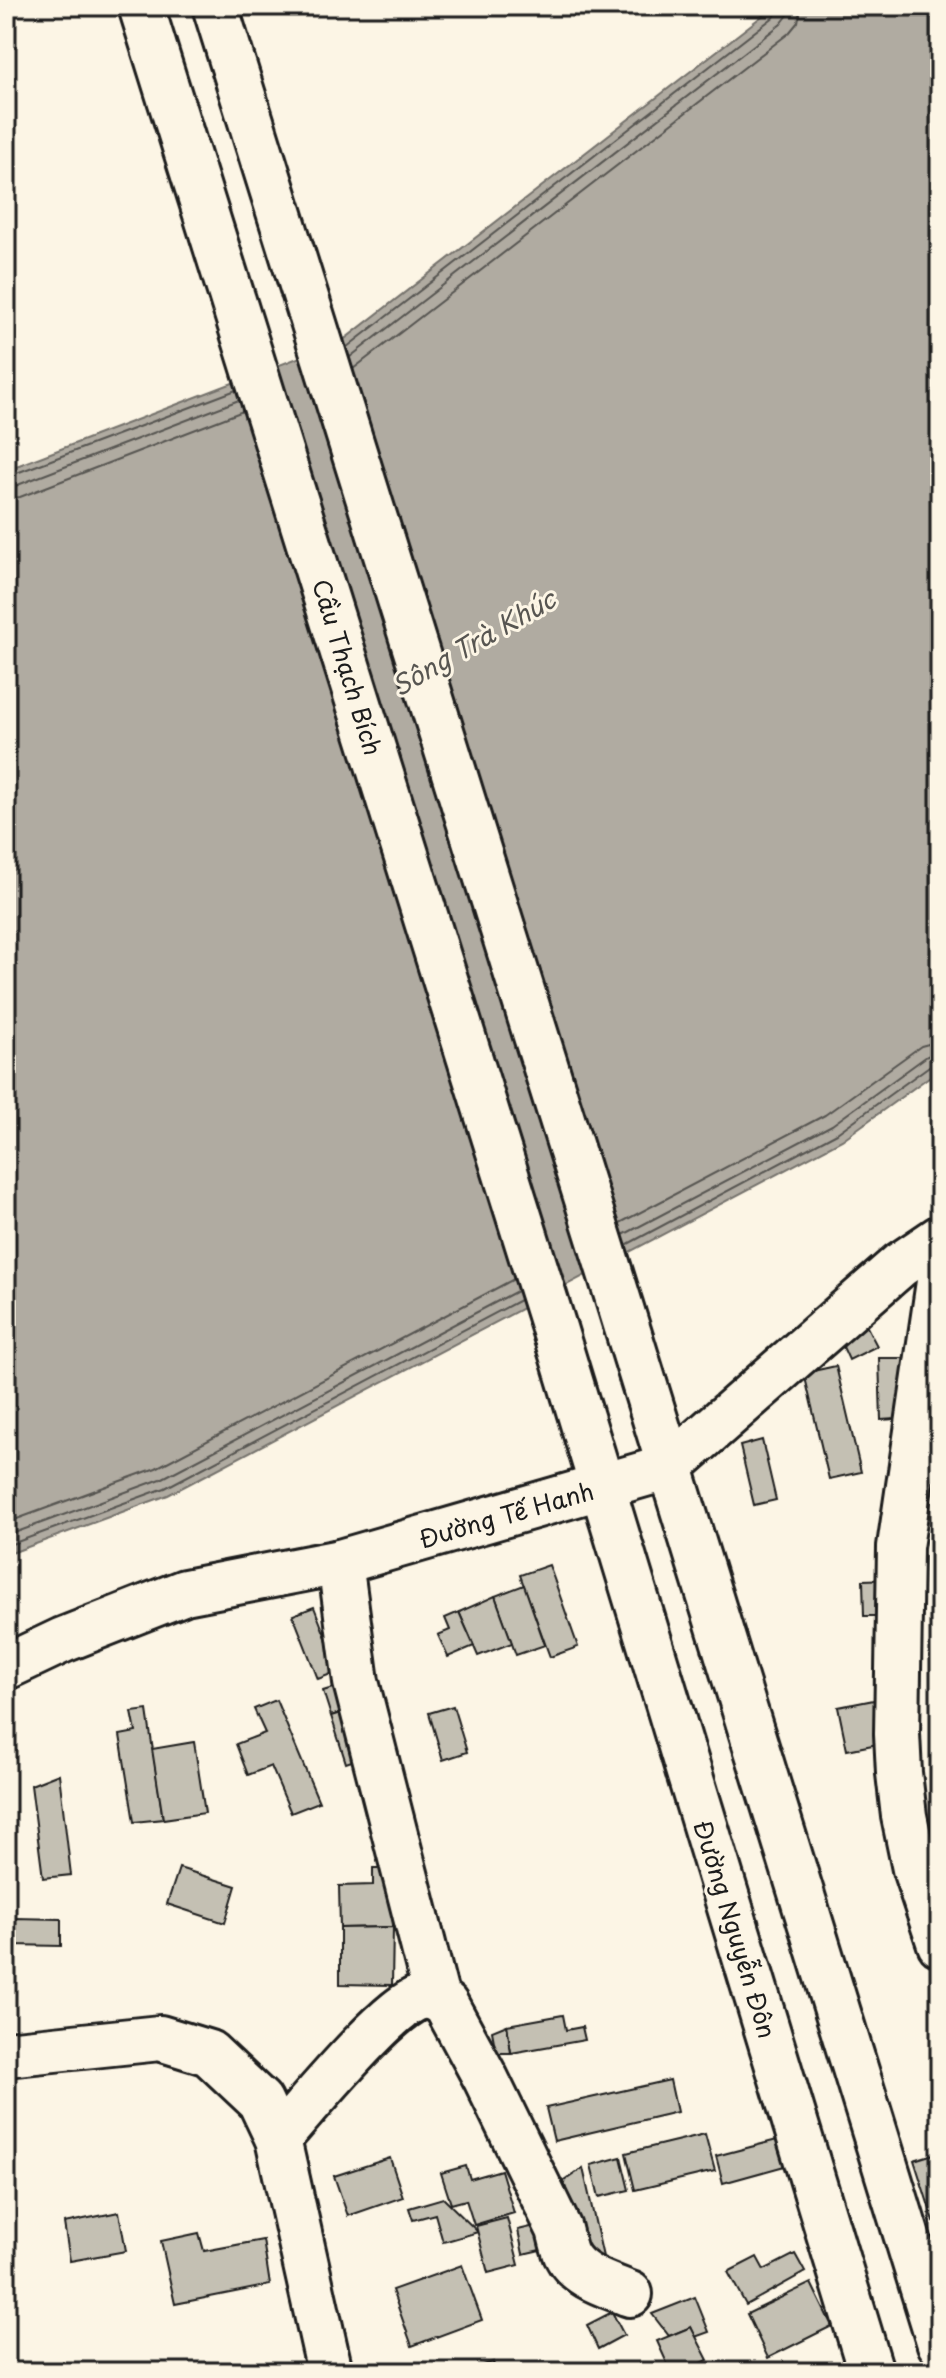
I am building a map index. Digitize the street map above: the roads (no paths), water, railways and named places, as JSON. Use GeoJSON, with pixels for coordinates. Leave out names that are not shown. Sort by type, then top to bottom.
{"type":"FeatureCollection","features":[{"type":"Feature","properties":{"kind":"main road","name":"Cầu Thạch Bích"},"geometry":{"type":"LineString","coordinates":[[141,6],[602,1487]]}},
{"type":"Feature","properties":{"kind":"main road"},"geometry":{"type":"LineString","coordinates":[[215,6],[940,2344]]}},
{"type":"Feature","properties":{"kind":"main road","name":"Đường Tế Hanh"},"geometry":{"type":"LineString","coordinates":[[6,1667],[63,1640],[185,1592],[340,1562],[669,1467],[900,1265],[940,1238]]}},
{"type":"Feature","properties":{"kind":"main road"},"geometry":{"type":"LineString","coordinates":[[940,1275],[900,1547],[897,1734],[904,1816],[915,1869],[940,1944]]}},
{"type":"Feature","properties":{"kind":"main road","name":"Đường Nguyễn Đôn"},"geometry":{"type":"LineString","coordinates":[[602,1487],[871,2372]]}},
{"type":"Feature","properties":{"kind":"main road"},"geometry":{"type":"LineString","coordinates":[[340,1562],[356,1682],[437,1999]]}},
{"type":"Feature","properties":{"kind":"main road"},"geometry":{"type":"LineString","coordinates":[[278,2139],[398,2009],[423,1997],[437,1999],[446,2005],[486,2079],[559,2229],[566,2254],[576,2267],[591,2278],[630,2294]]}},
{"type":"Feature","properties":{"kind":"main road"},"geometry":{"type":"LineString","coordinates":[[6,2054],[160,2038],[209,2053],[260,2101],[278,2139],[330,2372]]}},
{"type":"Feature","properties":{"kind":"water","name":"Sông Trà Khúc"},"geometry":{"type":"Polygon","coordinates":[[[775,6],[940,6],[940,1069],[842,1140],[168,1495],[6,1555],[6,470],[342,341],[775,6]]]}}]}
